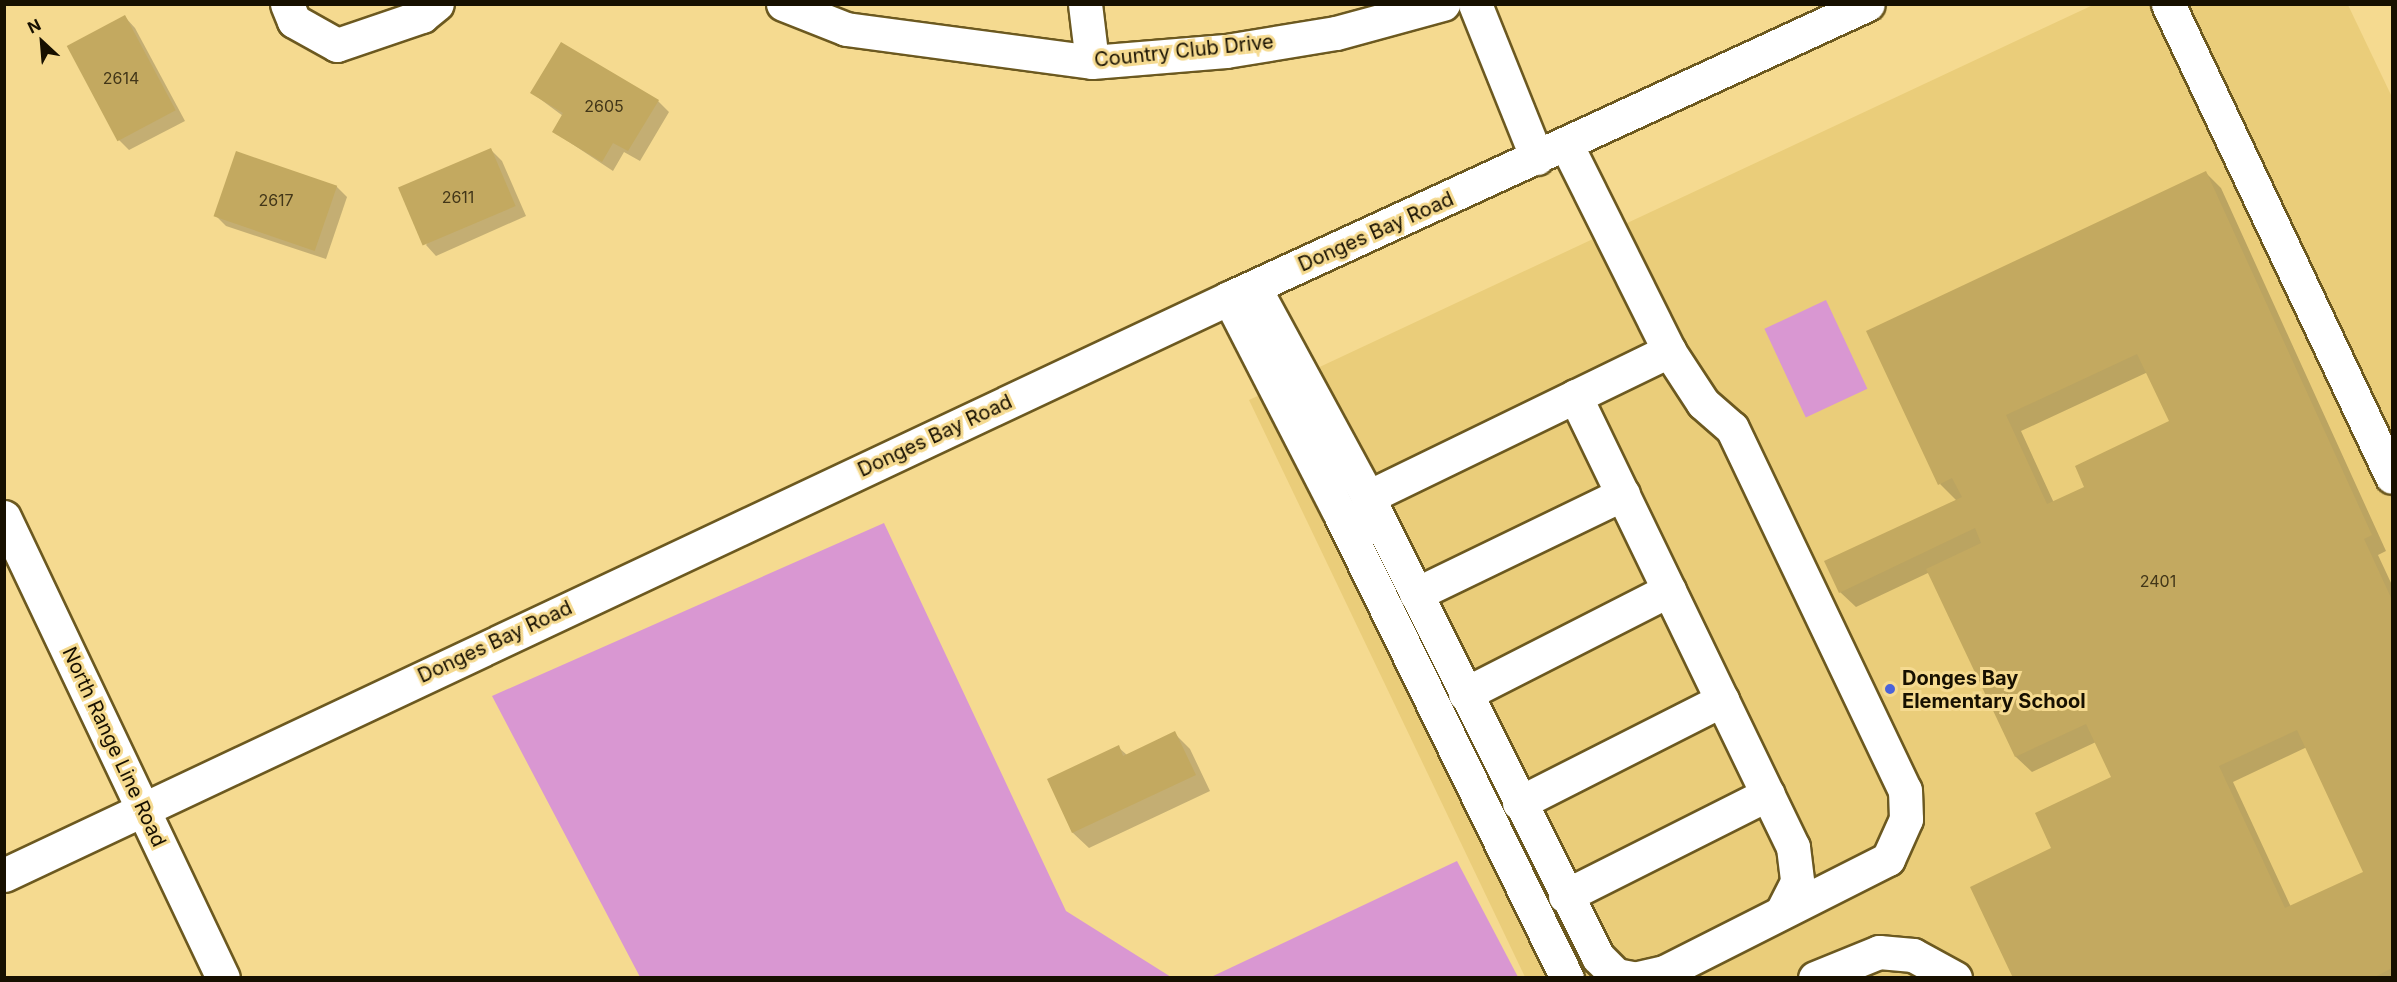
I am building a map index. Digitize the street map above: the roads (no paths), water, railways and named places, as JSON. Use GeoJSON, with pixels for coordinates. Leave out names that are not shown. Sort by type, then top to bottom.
{"type":"FeatureCollection","features":[{"type":"Feature","properties":{"kind":"street"},"geometry":{"type":"LineString","coordinates":[[287,4],[294,21],[337,45],[422,16],[437,4]]}},
{"type":"Feature","properties":{"kind":"street","name":"Country Club Drive"},"geometry":{"type":"LineString","coordinates":[[783,4],[1092,62],[1226,51],[1336,33],[1443,4]]}},
{"type":"Feature","properties":{"kind":"street"},"geometry":{"type":"LineString","coordinates":[[1085,4],[1092,62]]}},
{"type":"Feature","properties":{"kind":"street"},"geometry":{"type":"LineString","coordinates":[[1475,4],[1537,158]]}},
{"type":"Feature","properties":{"kind":"street","name":"Donges Bay Road"},"geometry":{"type":"LineString","coordinates":[[4,875],[142,807],[1242,292],[1868,4]]}},
{"type":"Feature","properties":{"kind":"street"},"geometry":{"type":"LineString","coordinates":[[2168,4],[2392,477]]}},
{"type":"Feature","properties":{"kind":"street"},"geometry":{"type":"LineString","coordinates":[[1566,144],[1669,351],[1703,403],[1732,428],[1905,790],[1906,819],[1888,859],[1664,972],[1638,978]]}},
{"type":"Feature","properties":{"kind":"street"},"geometry":{"type":"LineString","coordinates":[[1242,292],[1368,497],[1565,897],[1598,957],[1616,975],[1632,978]]}},
{"type":"Feature","properties":{"kind":"street"},"geometry":{"type":"LineString","coordinates":[[1242,292],[1338,510],[1567,978]]}},
{"type":"Feature","properties":{"kind":"street"},"geometry":{"type":"LineString","coordinates":[[1368,497],[1669,351]]}},
{"type":"Feature","properties":{"kind":"street"},"geometry":{"type":"LineString","coordinates":[[1575,396],[1793,847],[1797,882],[1782,912]]}},
{"type":"Feature","properties":{"kind":"street"},"geometry":{"type":"LineString","coordinates":[[1416,594],[1623,494]]}},
{"type":"Feature","properties":{"kind":"street","name":"North Range Line Road"},"geometry":{"type":"LineString","coordinates":[[4,517],[223,978]]}},
{"type":"Feature","properties":{"kind":"street"},"geometry":{"type":"LineString","coordinates":[[1465,694],[1669,590]]}},
{"type":"Feature","properties":{"kind":"street"},"geometry":{"type":"LineString","coordinates":[[1519,803],[1722,700]]}},
{"type":"Feature","properties":{"kind":"street"},"geometry":{"type":"LineString","coordinates":[[1565,897],[1768,794]]}},
{"type":"Feature","properties":{"kind":"street"},"geometry":{"type":"LineString","coordinates":[[1815,978],[1879,952],[1913,955],[1950,972],[1955,978]]}},
{"type":"Feature","properties":{"kind":"place","name":"Donges Bay Elementary School"},"geometry":{"type":"Point","coordinates":[1890,689]}}]}
